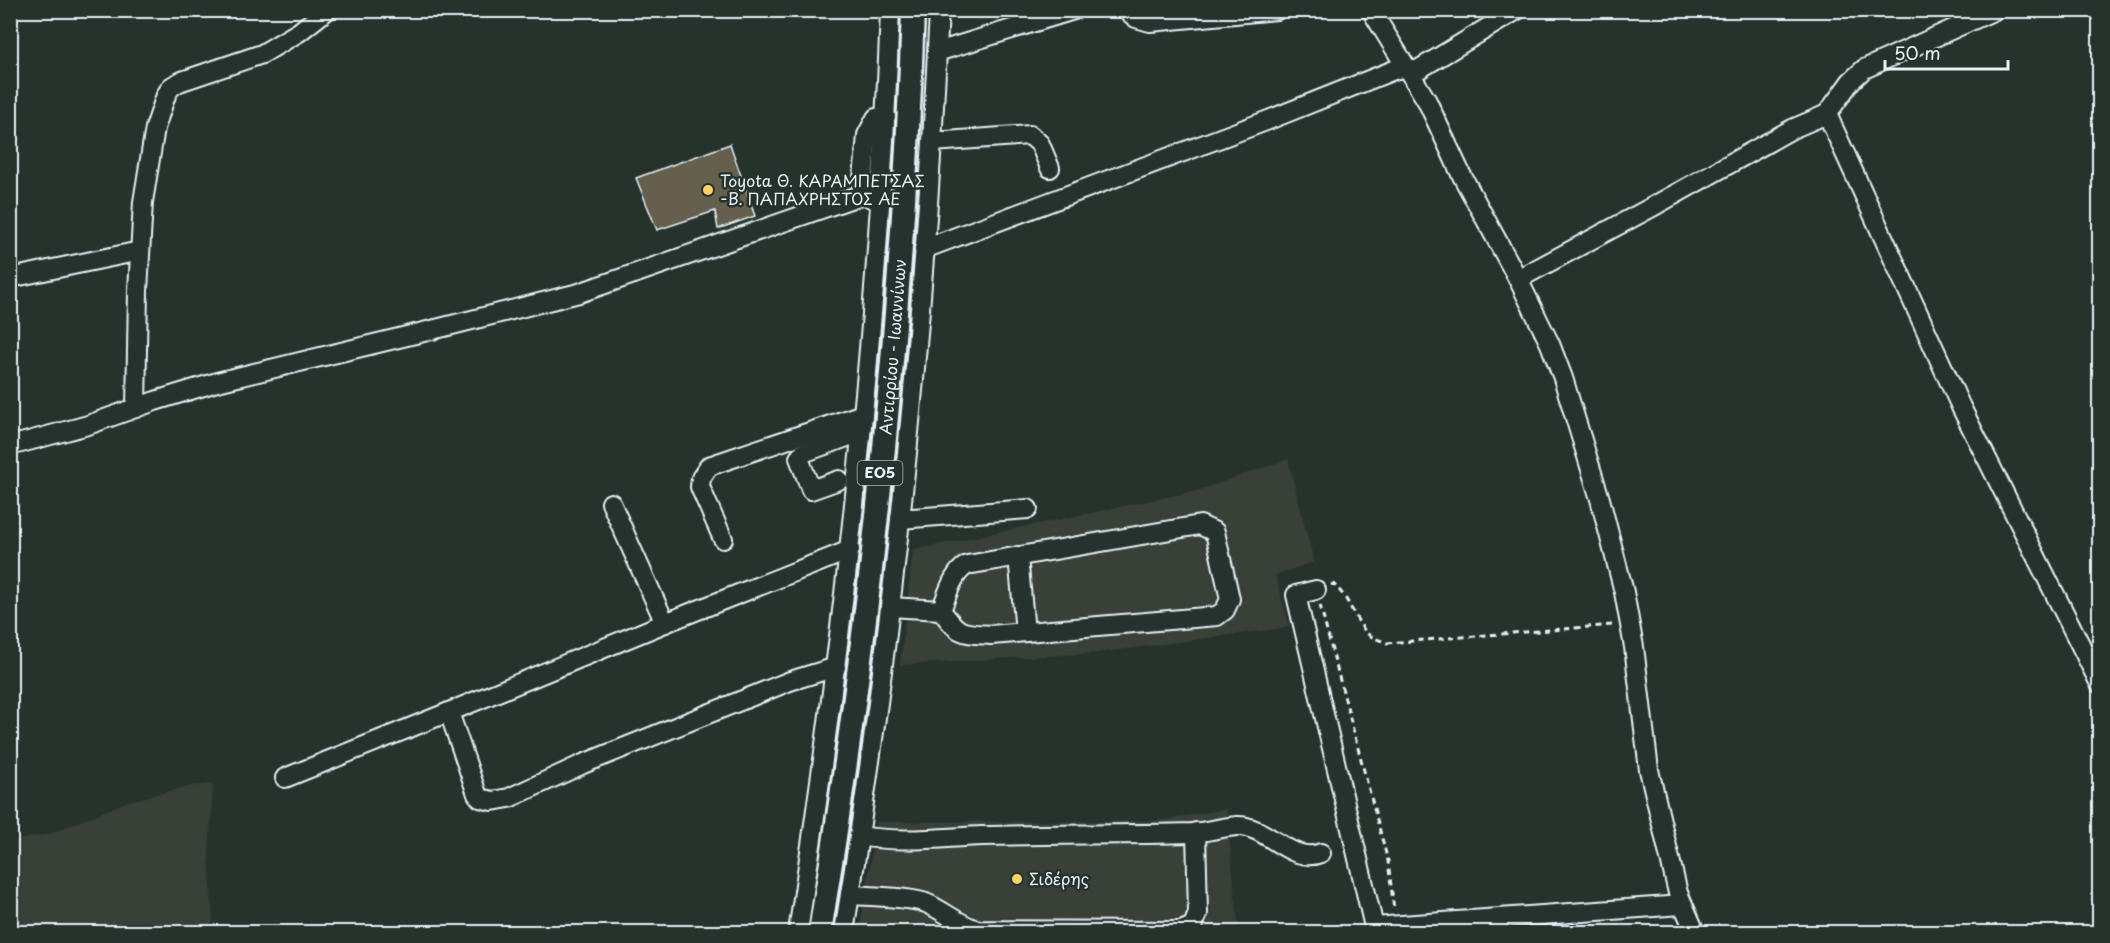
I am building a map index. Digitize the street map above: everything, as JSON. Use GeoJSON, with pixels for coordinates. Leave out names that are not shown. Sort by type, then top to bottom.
{"type":"FeatureCollection","features":[{"type":"Feature","properties":{"kind":"main road","name":"Αντιρρίου - Ιωαννίνων"},"geometry":{"type":"LineString","coordinates":[[820,933],[856,697],[872,565],[900,258],[914,10]]}},
{"type":"Feature","properties":{"kind":"street"},"geometry":{"type":"LineString","coordinates":[[136,408],[143,202],[155,128],[166,95],[171,87],[179,82],[262,54],[299,32],[327,10]]}},
{"type":"Feature","properties":{"kind":"street"},"geometry":{"type":"LineString","coordinates":[[798,933],[836,667],[850,550],[862,423],[872,198],[886,116],[890,10]]}},
{"type":"Feature","properties":{"kind":"street"},"geometry":{"type":"LineString","coordinates":[[844,933],[884,663],[900,519],[924,249],[939,10]]}},
{"type":"Feature","properties":{"kind":"street"},"geometry":{"type":"LineString","coordinates":[[937,52],[1074,10]]}},
{"type":"Feature","properties":{"kind":"street"},"geometry":{"type":"LineString","coordinates":[[1126,10],[1136,18],[1150,22],[1277,10]]}},
{"type":"Feature","properties":{"kind":"street"},"geometry":{"type":"LineString","coordinates":[[1371,10],[1427,101],[1461,174],[1551,344],[1600,499],[1624,592],[1649,770],[1678,893],[1695,933]]}},
{"type":"Feature","properties":{"kind":"street"},"geometry":{"type":"LineString","coordinates":[[924,249],[1266,121],[1394,70],[1409,70],[1517,10]]}},
{"type":"Feature","properties":{"kind":"street"},"geometry":{"type":"LineString","coordinates":[[1518,279],[1792,129],[1827,114],[1851,81],[1864,69],[1995,10]]}},
{"type":"Feature","properties":{"kind":"street"},"geometry":{"type":"LineString","coordinates":[[1827,114],[1962,406],[2100,684]]}},
{"type":"Feature","properties":{"kind":"street"},"geometry":{"type":"LineString","coordinates":[[932,142],[1030,135],[1040,144],[1050,168]]}},
{"type":"Feature","properties":{"kind":"street"},"geometry":{"type":"LineString","coordinates":[[10,446],[88,425],[216,382],[579,293],[872,198]]}},
{"type":"Feature","properties":{"kind":"street"},"geometry":{"type":"LineString","coordinates":[[10,278],[140,251]]}},
{"type":"Feature","properties":{"kind":"street"},"geometry":{"type":"LineString","coordinates":[[839,480],[809,489],[799,458],[803,453],[862,423]]}},
{"type":"Feature","properties":{"kind":"street"},"geometry":{"type":"LineString","coordinates":[[723,539],[700,487],[700,478],[709,466],[862,423]]}},
{"type":"Feature","properties":{"kind":"street"},"geometry":{"type":"LineString","coordinates":[[611,503],[665,623]]}},
{"type":"Feature","properties":{"kind":"street"},"geometry":{"type":"LineString","coordinates":[[900,519],[1028,509]]}},
{"type":"Feature","properties":{"kind":"street"},"geometry":{"type":"LineString","coordinates":[[1200,525],[1215,532],[1230,599],[1225,610],[1217,616],[991,635],[963,633],[954,628],[942,610],[955,576],[967,565],[1200,525]]}},
{"type":"Feature","properties":{"kind":"street"},"geometry":{"type":"LineString","coordinates":[[285,778],[850,550]]}},
{"type":"Feature","properties":{"kind":"street"},"geometry":{"type":"LineString","coordinates":[[1018,556],[1025,632]]}},
{"type":"Feature","properties":{"kind":"street"},"geometry":{"type":"LineString","coordinates":[[1316,590],[1296,595],[1374,930],[1396,925],[1682,905]]}},
{"type":"Feature","properties":{"kind":"street"},"geometry":{"type":"LineString","coordinates":[[890,607],[942,610]]}},
{"type":"Feature","properties":{"kind":"street"},"geometry":{"type":"LineString","coordinates":[[449,712],[477,794],[487,801],[496,801],[509,798],[583,764],[790,681],[836,667]]}},
{"type":"Feature","properties":{"kind":"street"},"geometry":{"type":"LineString","coordinates":[[860,836],[889,841],[1015,835],[1196,832],[1240,826],[1263,834],[1302,855],[1314,856],[1322,853]]}},
{"type":"Feature","properties":{"kind":"street"},"geometry":{"type":"LineString","coordinates":[[850,895],[919,901],[933,907],[957,923],[977,930],[1181,931],[1192,926],[1198,913],[1196,832]]}},
{"type":"Feature","properties":{"kind":"path"},"geometry":{"type":"LineString","coordinates":[[1396,925],[1382,840],[1316,590],[1333,584],[1343,592],[1370,636],[1387,643],[1630,624]]}},
{"type":"Feature","properties":{"kind":"shaded area"},"geometry":{"type":"Polygon","coordinates":[[[1288,459],[1314,562],[1275,575],[1290,627],[1096,653],[900,665],[913,550],[1196,491],[1288,459]]]}},
{"type":"Feature","properties":{"kind":"shaded area"},"geometry":{"type":"Polygon","coordinates":[[[213,784],[209,856],[213,921],[206,932],[11,932],[11,841],[49,834],[129,801],[191,786],[213,784]]]}},
{"type":"Feature","properties":{"kind":"shaded area"},"geometry":{"type":"Polygon","coordinates":[[[1226,809],[1239,932],[859,932],[877,822],[1157,821],[1226,809]]]}},
{"type":"Feature","properties":{"kind":"building"},"geometry":{"type":"Polygon","coordinates":[[[730,144],[755,216],[718,229],[715,211],[657,230],[636,178],[730,144]]]}},
{"type":"Feature","properties":{"kind":"place","name":"Toyota Θ. ΚΑΡΑΜΠΕΤΣΑΣ -Β. ΠΑΠΑΧΡΗΣΤΟΣ ΑΕ"},"geometry":{"type":"Point","coordinates":[708,190]}},
{"type":"Feature","properties":{"kind":"place","name":"Σιδέρης"},"geometry":{"type":"Point","coordinates":[1017,879]}}]}
